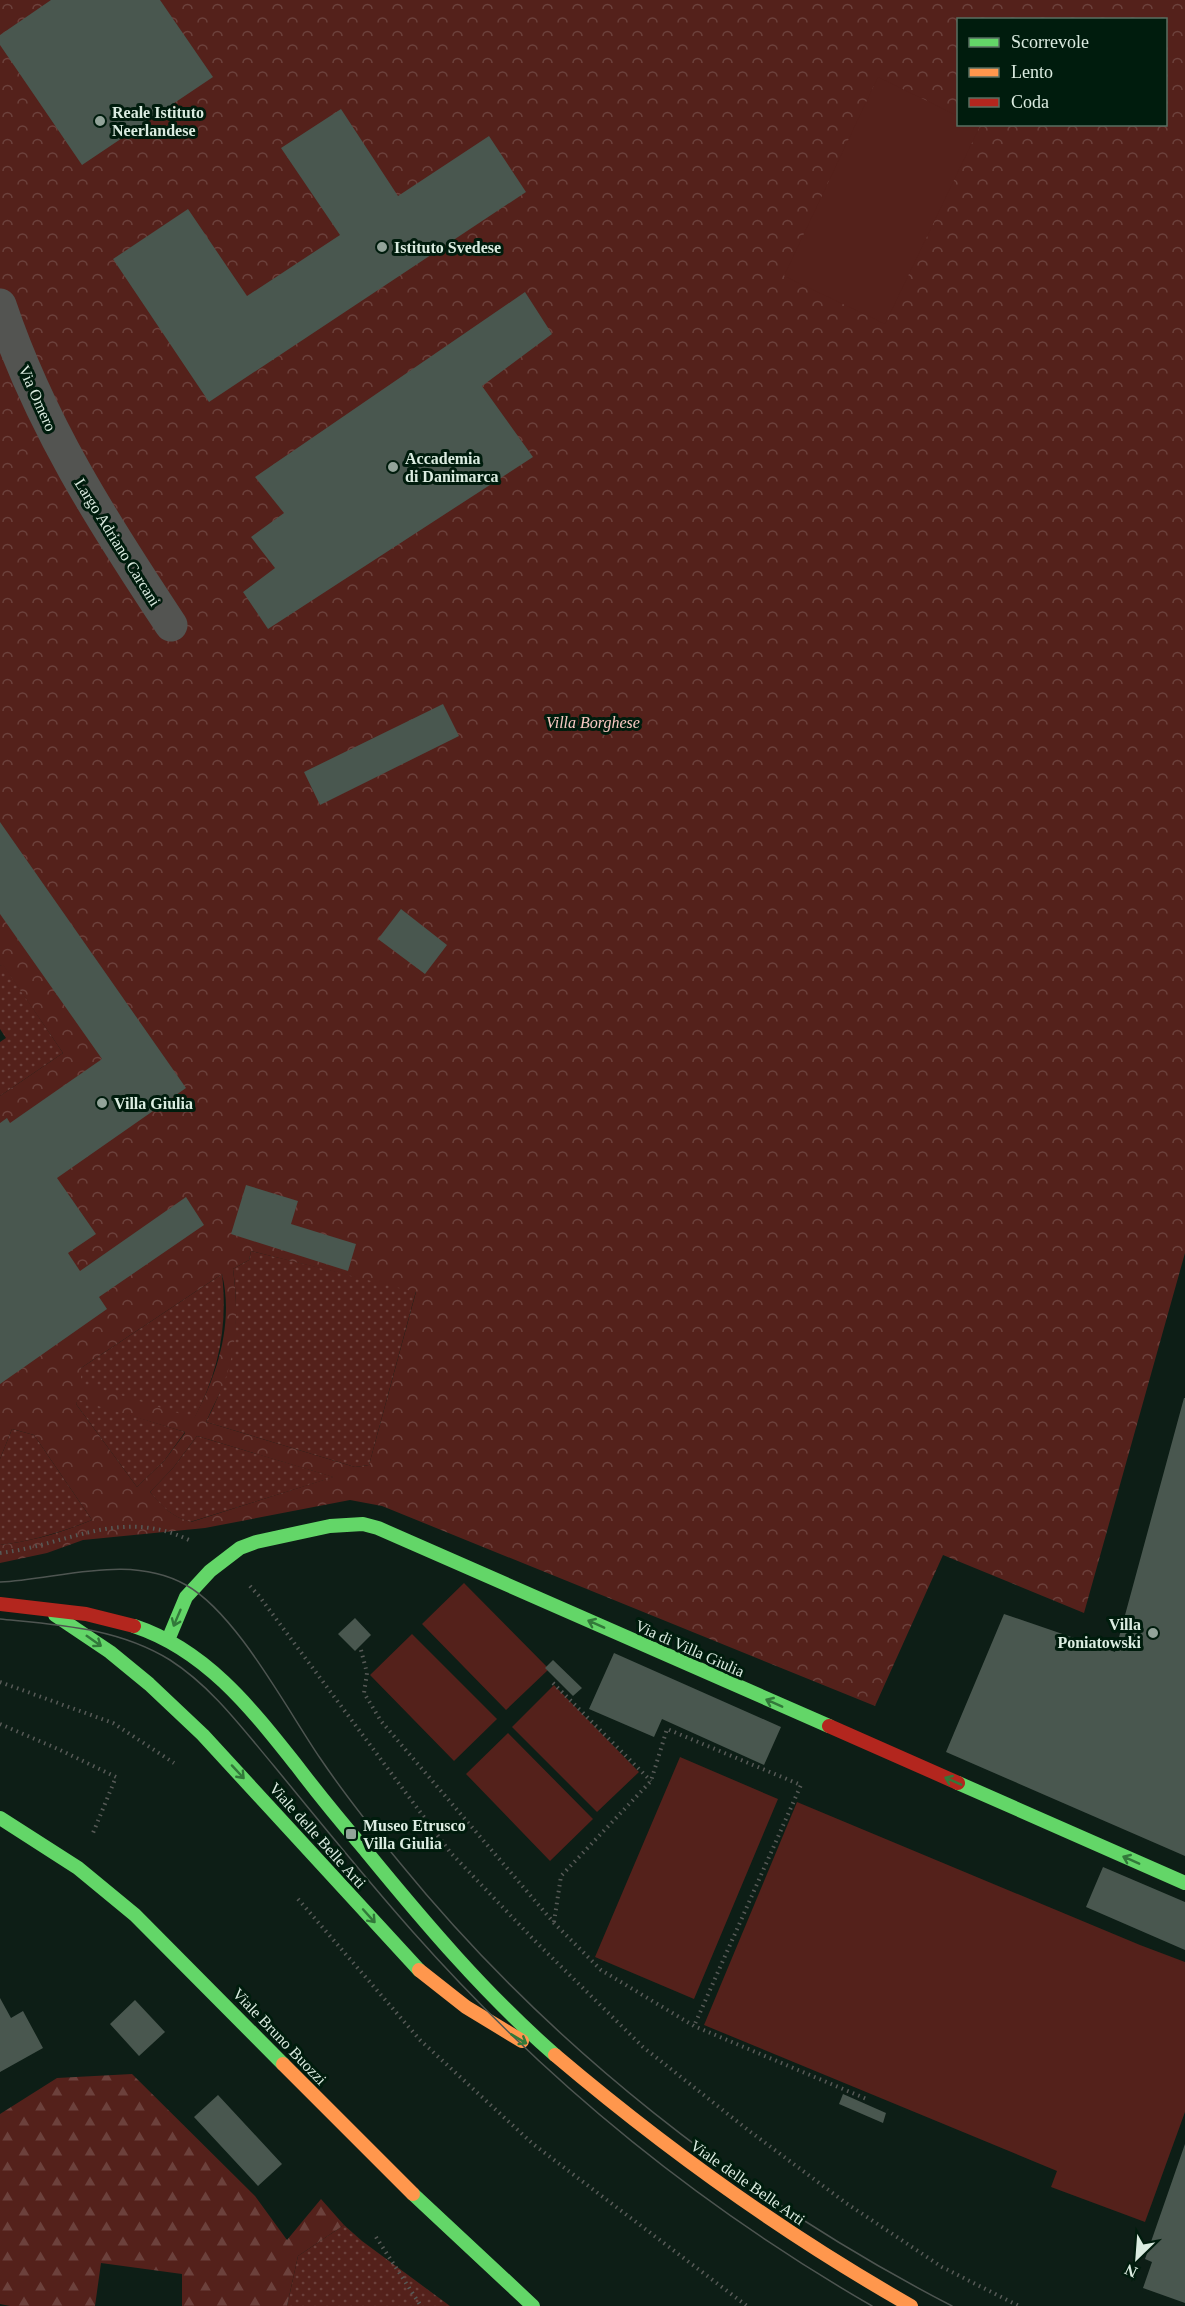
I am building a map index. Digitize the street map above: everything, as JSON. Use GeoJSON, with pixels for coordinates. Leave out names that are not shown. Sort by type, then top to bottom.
{"type":"FeatureCollection","features":[{"type":"Feature","properties":{"kind":"street","name":"Via Omero"},"geometry":{"type":"LineString","coordinates":[[0,304],[29,382],[65,458]]}},
{"type":"Feature","properties":{"kind":"street","name":"Largo Adriano Carcani"},"geometry":{"type":"LineString","coordinates":[[65,458],[111,534],[171,625]]}},
{"type":"Feature","properties":{"kind":"street","name":"Via di Villa Giulia"},"geometry":{"type":"LineString","coordinates":[[168,1640],[186,1597],[219,1563],[240,1548],[256,1542],[330,1526],[363,1524],[378,1528],[1185,1883]]}},
{"type":"Feature","properties":{"kind":"street","name":"Viale delle Belle Arti"},"geometry":{"type":"LineString","coordinates":[[0,1604],[45,1608],[130,1625],[168,1640],[202,1660],[246,1703],[351,1834],[507,2010],[576,2071],[669,2146],[738,2196],[854,2274],[911,2306]]}},
{"type":"Feature","properties":{"kind":"street","name":"Viale delle Belle Arti"},"geometry":{"type":"LineString","coordinates":[[45,1608],[110,1652],[167,1699],[203,1735],[413,1965],[430,1980],[484,2019],[576,2071]]}},
{"type":"Feature","properties":{"kind":"street","name":"Viale Bruno Buozzi"},"geometry":{"type":"LineString","coordinates":[[0,1818],[78,1868],[135,1915],[432,2213],[533,2306]]}},
{"type":"Feature","properties":{"kind":"street","name":"Viale Bruno Buozzi"},"geometry":{"type":"LineString","coordinates":[[523,2295],[542,2306]]}},
{"type":"Feature","properties":{"kind":"path"},"geometry":{"type":"LineString","coordinates":[[0,1553],[24,1551],[105,1528],[133,1526],[149,1528],[189,1540]]}},
{"type":"Feature","properties":{"kind":"path"},"geometry":{"type":"LineString","coordinates":[[260,1596],[450,1852],[534,1940],[644,2048],[846,2203],[942,2267],[1019,2306]]}},
{"type":"Feature","properties":{"kind":"path"},"geometry":{"type":"LineString","coordinates":[[361,1650],[366,1673],[364,1693],[381,1721],[554,1923],[601,1970],[694,2026],[869,2100]]}},
{"type":"Feature","properties":{"kind":"path"},"geometry":{"type":"LineString","coordinates":[[0,1682],[113,1723],[182,1770]]}},
{"type":"Feature","properties":{"kind":"path"},"geometry":{"type":"LineString","coordinates":[[553,1683],[651,1781]]}},
{"type":"Feature","properties":{"kind":"path"},"geometry":{"type":"LineString","coordinates":[[0,1724],[116,1777],[78,1868]]}},
{"type":"Feature","properties":{"kind":"path"},"geometry":{"type":"LineString","coordinates":[[554,1923],[561,1876],[651,1781],[667,1729],[801,1785],[694,2026]]}},
{"type":"Feature","properties":{"kind":"path"},"geometry":{"type":"LineString","coordinates":[[292,1892],[420,2040],[533,2144],[747,2306]]}},
{"type":"Feature","properties":{"kind":"path"},"geometry":{"type":"LineString","coordinates":[[376,2236],[421,2306]]}},
{"type":"Feature","properties":{"kind":"path"},"geometry":{"type":"LineString","coordinates":[[966,2287],[968,2281]]}},
{"type":"Feature","properties":{"kind":"green space","name":"Villa Borghese"},"geometry":{"type":"Polygon","coordinates":[[[0,0],[1185,0],[1185,1253],[1084,1613],[943,1555],[875,1706],[382,1506],[350,1500],[205,1528],[83,1540],[47,1553],[0,1563],[0,1545],[46,1536],[92,1520],[34,1435],[12,1429],[0,1459],[0,1096],[63,1053],[3,965],[0,966],[0,0]],[[251,1251],[249,1260],[233,1269],[236,1297],[235,1339],[225,1380],[206,1422],[355,1467],[369,1465],[416,1292],[251,1251]],[[222,1274],[81,1368],[81,1383],[194,1418],[210,1385],[221,1349],[226,1311],[222,1274]],[[78,1400],[76,1404],[137,1487],[164,1461],[185,1433],[78,1400]],[[197,1436],[173,1468],[150,1492],[168,1510],[191,1522],[333,1477],[197,1436]]]}},
{"type":"Feature","properties":{"kind":"green space"},"geometry":{"type":"Polygon","coordinates":[[[878,77],[957,116],[957,126],[980,126],[885,324],[784,276],[878,77]]]}},
{"type":"Feature","properties":{"kind":"green space"},"geometry":{"type":"Polygon","coordinates":[[[3,964],[63,1053],[0,1096],[0,1042],[6,1038],[0,1029],[0,966],[3,964]]]}},
{"type":"Feature","properties":{"kind":"green space"},"geometry":{"type":"Polygon","coordinates":[[[251,1251],[416,1291],[369,1465],[355,1467],[206,1422],[222,1385],[232,1348],[236,1309],[233,1269],[249,1260],[251,1251]]]}},
{"type":"Feature","properties":{"kind":"green space"},"geometry":{"type":"Polygon","coordinates":[[[222,1274],[224,1312],[220,1348],[210,1384],[194,1419],[81,1384],[81,1368],[222,1274]]]}},
{"type":"Feature","properties":{"kind":"green space"},"geometry":{"type":"Polygon","coordinates":[[[78,1399],[185,1432],[164,1461],[137,1487],[76,1404],[78,1399]]]}},
{"type":"Feature","properties":{"kind":"green space"},"geometry":{"type":"Polygon","coordinates":[[[12,1429],[34,1435],[92,1520],[47,1536],[0,1545],[0,1459],[12,1429]]]}},
{"type":"Feature","properties":{"kind":"green space"},"geometry":{"type":"Polygon","coordinates":[[[197,1436],[334,1477],[190,1522],[167,1510],[150,1492],[173,1468],[197,1436]]]}},
{"type":"Feature","properties":{"kind":"green space"},"geometry":{"type":"Polygon","coordinates":[[[464,1583],[549,1669],[506,1710],[422,1624],[464,1583]]]}},
{"type":"Feature","properties":{"kind":"green space"},"geometry":{"type":"Polygon","coordinates":[[[412,1634],[497,1719],[454,1761],[370,1675],[412,1634]]]}},
{"type":"Feature","properties":{"kind":"green space"},"geometry":{"type":"Polygon","coordinates":[[[554,1685],[639,1772],[597,1812],[512,1727],[554,1685]]]}},
{"type":"Feature","properties":{"kind":"green space"},"geometry":{"type":"Polygon","coordinates":[[[508,1733],[593,1819],[550,1861],[466,1774],[508,1733]]]}},
{"type":"Feature","properties":{"kind":"green space"},"geometry":{"type":"Polygon","coordinates":[[[680,1757],[778,1799],[694,1999],[595,1957],[680,1757]]]}},
{"type":"Feature","properties":{"kind":"green space"},"geometry":{"type":"Polygon","coordinates":[[[797,1802],[1185,1962],[1185,2112],[1145,2222],[1051,2187],[1057,2171],[704,2025],[797,1802]]]}},
{"type":"Feature","properties":{"kind":"green space"},"geometry":{"type":"Polygon","coordinates":[[[132,2074],[255,2196],[287,2240],[321,2199],[344,2225],[298,2256],[287,2306],[182,2306],[182,2274],[101,2263],[95,2306],[0,2304],[0,2114],[57,2078],[132,2074]]]}},
{"type":"Feature","properties":{"kind":"green space"},"geometry":{"type":"Polygon","coordinates":[[[344,2225],[450,2306],[287,2306],[298,2256],[344,2225]]]}},
{"type":"Feature","properties":{"kind":"building","name":"Reale Istituto Neerlandese"},"geometry":{"type":"Polygon","coordinates":[[[51,0],[160,0],[213,77],[82,165],[0,45],[0,35],[51,0]]]}},
{"type":"Feature","properties":{"kind":"building","name":"Istituto Svedese"},"geometry":{"type":"Polygon","coordinates":[[[341,109],[398,196],[489,136],[526,192],[209,402],[113,259],[188,209],[247,296],[340,235],[281,148],[341,109]]]}},
{"type":"Feature","properties":{"kind":"building","name":"Accademia di Danimarca"},"geometry":{"type":"Polygon","coordinates":[[[525,292],[552,334],[482,386],[533,457],[268,629],[243,592],[275,568],[251,537],[284,513],[255,477],[525,292]]]}},
{"type":"Feature","properties":{"kind":"building"},"geometry":{"type":"Polygon","coordinates":[[[443,704],[459,736],[320,805],[304,772],[443,704]]]}},
{"type":"Feature","properties":{"kind":"building","name":"Villa Giulia"},"geometry":{"type":"Polygon","coordinates":[[[0,822],[186,1088],[57,1178],[96,1234],[68,1253],[80,1271],[186,1197],[204,1225],[99,1297],[107,1309],[0,1384],[0,1123],[7,1118],[10,1123],[102,1059],[0,914],[0,822]]]}},
{"type":"Feature","properties":{"kind":"building"},"geometry":{"type":"Polygon","coordinates":[[[401,909],[447,945],[425,974],[378,939],[401,909]]]}},
{"type":"Feature","properties":{"kind":"building"},"geometry":{"type":"Polygon","coordinates":[[[246,1185],[298,1201],[291,1224],[356,1244],[348,1271],[231,1234],[246,1185]]]}},
{"type":"Feature","properties":{"kind":"building","name":"Villa Poniatowski"},"geometry":{"type":"Polygon","coordinates":[[[1184,1398],[1185,1856],[946,1752],[1004,1614],[1115,1652],[1184,1398]]]}},
{"type":"Feature","properties":{"kind":"building"},"geometry":{"type":"Polygon","coordinates":[[[355,1618],[371,1635],[355,1651],[338,1634],[355,1618]]]}},
{"type":"Feature","properties":{"kind":"building"},"geometry":{"type":"Polygon","coordinates":[[[614,1653],[781,1727],[764,1765],[662,1719],[654,1737],[589,1709],[614,1653]]]}},
{"type":"Feature","properties":{"kind":"building"},"geometry":{"type":"Polygon","coordinates":[[[553,1660],[582,1688],[573,1696],[545,1668],[553,1660]]]}},
{"type":"Feature","properties":{"kind":"building"},"geometry":{"type":"Polygon","coordinates":[[[1103,1867],[1185,1902],[1185,1950],[1086,1907],[1103,1867]]]}},
{"type":"Feature","properties":{"kind":"building"},"geometry":{"type":"Polygon","coordinates":[[[0,1998],[11,2018],[23,2011],[43,2048],[0,2072],[0,1998]]]}},
{"type":"Feature","properties":{"kind":"building"},"geometry":{"type":"Polygon","coordinates":[[[135,2000],[165,2032],[139,2056],[110,2024],[135,2000]]]}},
{"type":"Feature","properties":{"kind":"building"},"geometry":{"type":"Polygon","coordinates":[[[843,2094],[886,2113],[883,2123],[839,2104],[843,2094]]]}},
{"type":"Feature","properties":{"kind":"building"},"geometry":{"type":"Polygon","coordinates":[[[218,2095],[282,2164],[258,2186],[194,2117],[218,2095]]]}},
{"type":"Feature","properties":{"kind":"building"},"geometry":{"type":"Polygon","coordinates":[[[1185,2144],[1185,2303],[1143,2288],[1152,2262],[1145,2259],[1185,2144]]]}},
{"type":"Feature","properties":{"kind":"tram line"},"geometry":{"type":"LineString","coordinates":[[0,1582],[118,1569],[164,1576],[186,1585],[205,1599],[242,1639],[329,1772],[379,1837],[458,1930],[520,1994],[585,2055],[654,2113],[725,2167],[799,2217],[874,2263],[952,2306]]}},
{"type":"Feature","properties":{"kind":"tram line"},"geometry":{"type":"LineString","coordinates":[[0,1619],[66,1626],[109,1635],[150,1649],[185,1671],[213,1695],[238,1723],[413,1932],[516,2039],[627,2137],[686,2183],[746,2226],[872,2306]]}},
{"type":"Feature","properties":{"kind":"traffic: fast"},"geometry":{"type":"LineString","coordinates":[[168,1640],[186,1597],[210,1571],[240,1548],[256,1542],[330,1526],[363,1524],[378,1528],[829,1726]]}},
{"type":"Feature","properties":{"kind":"traffic: fast"},"geometry":{"type":"LineString","coordinates":[[55,1615],[110,1652],[149,1684],[203,1735],[419,1970]]}},
{"type":"Feature","properties":{"kind":"traffic: fast"},"geometry":{"type":"LineString","coordinates":[[134,1626],[183,1650],[225,1683],[280,1744],[339,1819],[433,1931],[504,2008],[555,2055]]}},
{"type":"Feature","properties":{"kind":"traffic: fast"},"geometry":{"type":"LineString","coordinates":[[958,1783],[1185,1883]]}},
{"type":"Feature","properties":{"kind":"traffic: fast"},"geometry":{"type":"LineString","coordinates":[[0,1818],[78,1868],[135,1915],[283,2064]]}},
{"type":"Feature","properties":{"kind":"traffic: fast"},"geometry":{"type":"LineString","coordinates":[[413,2194],[533,2306]]}},
{"type":"Feature","properties":{"kind":"traffic: slow"},"geometry":{"type":"LineString","coordinates":[[419,1970],[466,2007],[522,2041]]}},
{"type":"Feature","properties":{"kind":"traffic: slow"},"geometry":{"type":"LineString","coordinates":[[555,2055],[640,2124],[727,2189],[817,2250],[911,2306]]}},
{"type":"Feature","properties":{"kind":"traffic: slow"},"geometry":{"type":"LineString","coordinates":[[283,2064],[413,2194]]}},
{"type":"Feature","properties":{"kind":"traffic: jam"},"geometry":{"type":"LineString","coordinates":[[0,1604],[86,1614],[134,1626]]}},
{"type":"Feature","properties":{"kind":"traffic: jam"},"geometry":{"type":"LineString","coordinates":[[829,1726],[958,1783]]}},
{"type":"Feature","properties":{"kind":"place","name":"Reale Istituto Neerlandese"},"geometry":{"type":"Point","coordinates":[100,121]}},
{"type":"Feature","properties":{"kind":"place","name":"Istituto Svedese"},"geometry":{"type":"Point","coordinates":[382,247]}},
{"type":"Feature","properties":{"kind":"place","name":"Accademia di Danimarca"},"geometry":{"type":"Point","coordinates":[393,467]}},
{"type":"Feature","properties":{"kind":"place","name":"Villa Giulia"},"geometry":{"type":"Point","coordinates":[102,1103]}},
{"type":"Feature","properties":{"kind":"place","name":"Villa Poniatowski"},"geometry":{"type":"Point","coordinates":[1153,1633]}},
{"type":"Feature","properties":{"kind":"place","name":"Museo Etrusco Villa Giulia"},"geometry":{"type":"Point","coordinates":[351,1834]}}]}
